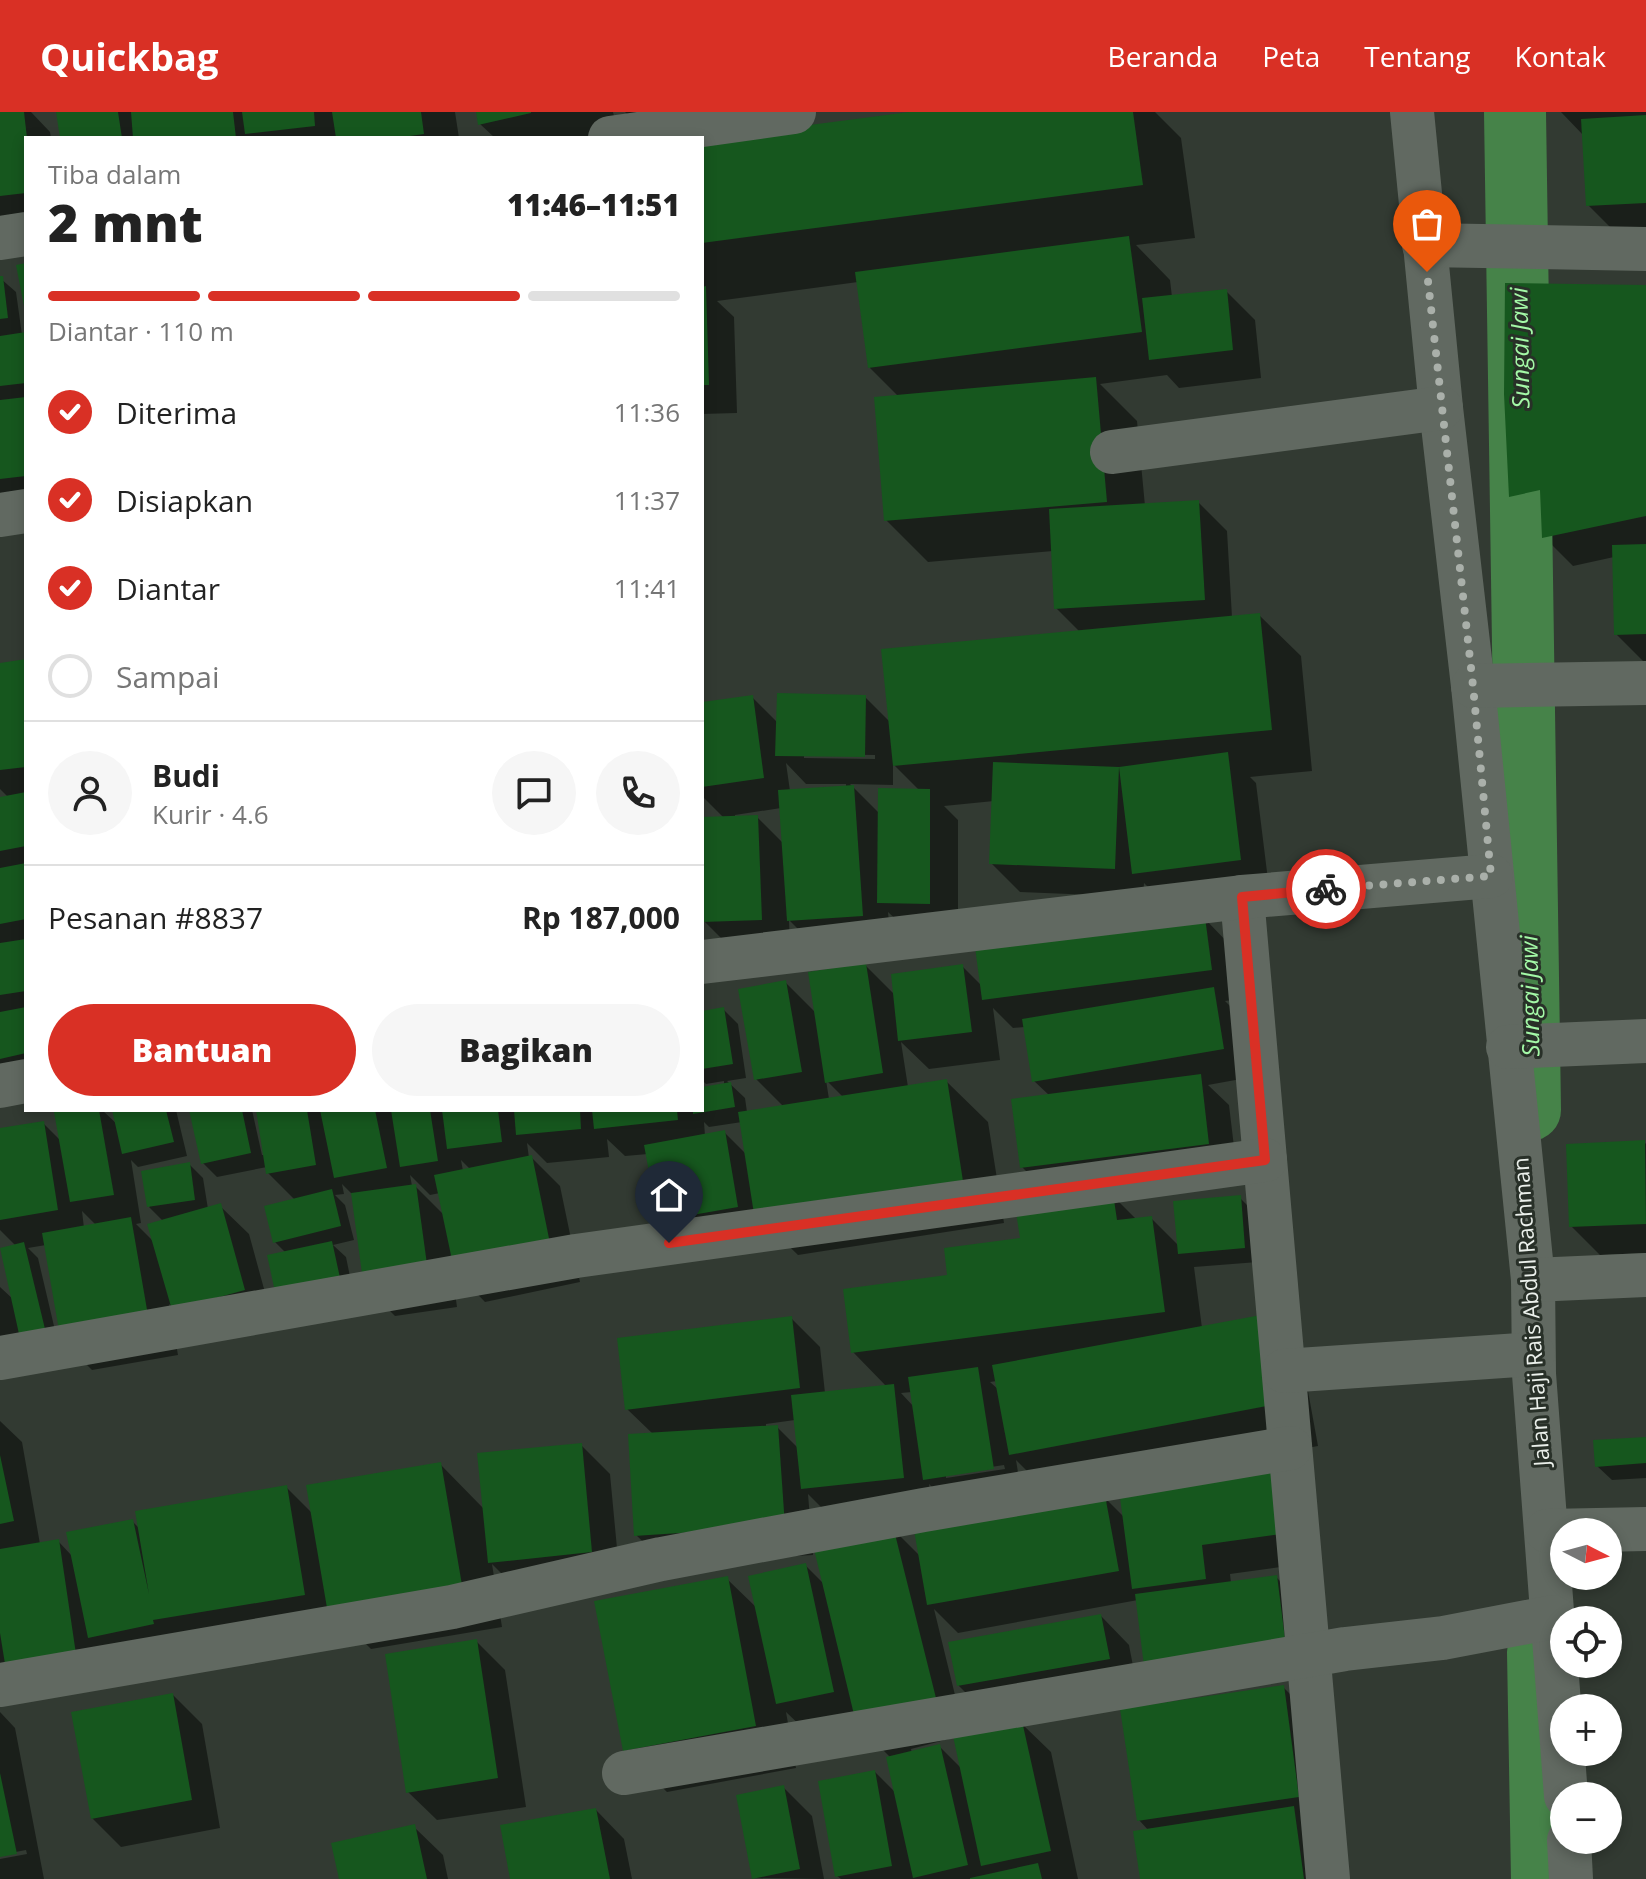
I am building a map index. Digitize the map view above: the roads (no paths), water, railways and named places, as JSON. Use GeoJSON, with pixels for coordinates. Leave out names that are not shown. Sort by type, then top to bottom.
{"type":"FeatureCollection","features":[{"type":"Feature","properties":{"kind":"street"},"geometry":{"type":"LineString","coordinates":[[624,136],[794,112]]}},
{"type":"Feature","properties":{"kind":"street","name":"Jalan Haji Rais Abdul Rachman"},"geometry":{"type":"LineString","coordinates":[[1412,112],[1533,1280],[1533,1354],[1552,1606]]}},
{"type":"Feature","properties":{"kind":"street"},"geometry":{"type":"LineString","coordinates":[[0,238],[24,234]]}},
{"type":"Feature","properties":{"kind":"street"},"geometry":{"type":"LineString","coordinates":[[1424,245],[1646,249]]}},
{"type":"Feature","properties":{"kind":"street"},"geometry":{"type":"LineString","coordinates":[[1112,452],[1441,408]]}},
{"type":"Feature","properties":{"kind":"street"},"geometry":{"type":"LineString","coordinates":[[0,515],[24,511]]}},
{"type":"Feature","properties":{"kind":"street"},"geometry":{"type":"LineString","coordinates":[[1473,686],[1646,683]]}},
{"type":"Feature","properties":{"kind":"street"},"geometry":{"type":"LineString","coordinates":[[704,962],[1261,895],[1491,876]]}},
{"type":"Feature","properties":{"kind":"street"},"geometry":{"type":"LineString","coordinates":[[1261,895],[1265,1160],[1290,1448],[1327,1652],[1328,1879]]}},
{"type":"Feature","properties":{"kind":"street"},"geometry":{"type":"LineString","coordinates":[[1508,1047],[1646,1041]]}},
{"type":"Feature","properties":{"kind":"street"},"geometry":{"type":"LineString","coordinates":[[0,1086],[24,1081]]}},
{"type":"Feature","properties":{"kind":"street"},"geometry":{"type":"LineString","coordinates":[[0,1358],[576,1256],[1265,1160]]}},
{"type":"Feature","properties":{"kind":"street"},"geometry":{"type":"LineString","coordinates":[[1533,1280],[1646,1275]]}},
{"type":"Feature","properties":{"kind":"street"},"geometry":{"type":"LineString","coordinates":[[1284,1371],[1533,1354]]}},
{"type":"Feature","properties":{"kind":"street"},"geometry":{"type":"LineString","coordinates":[[0,1685],[452,1607],[661,1559],[907,1513],[1290,1448]]}},
{"type":"Feature","properties":{"kind":"street"},"geometry":{"type":"LineString","coordinates":[[1547,1531],[1646,1529]]}},
{"type":"Feature","properties":{"kind":"street"},"geometry":{"type":"LineString","coordinates":[[624,1773],[1327,1652],[1443,1638],[1550,1618]]}},
{"type":"Feature","properties":{"kind":"street","name":"Jalan Haji Rais Abdul Rachman"},"geometry":{"type":"LineString","coordinates":[[1557,1678],[1565,1782]]}},
{"type":"Feature","properties":{"kind":"street"},"geometry":{"type":"LineString","coordinates":[[1570,1854],[1571,1879]]}},
{"type":"Feature","properties":{"kind":"waterway","name":"Sungai Jawi"},"geometry":{"type":"LineString","coordinates":[[1515,112],[1530,1110]]}},
{"type":"Feature","properties":{"kind":"waterway","name":"Sungai Jawi"},"geometry":{"type":"LineString","coordinates":[[1538,1652],[1542,1879]]}}]}
